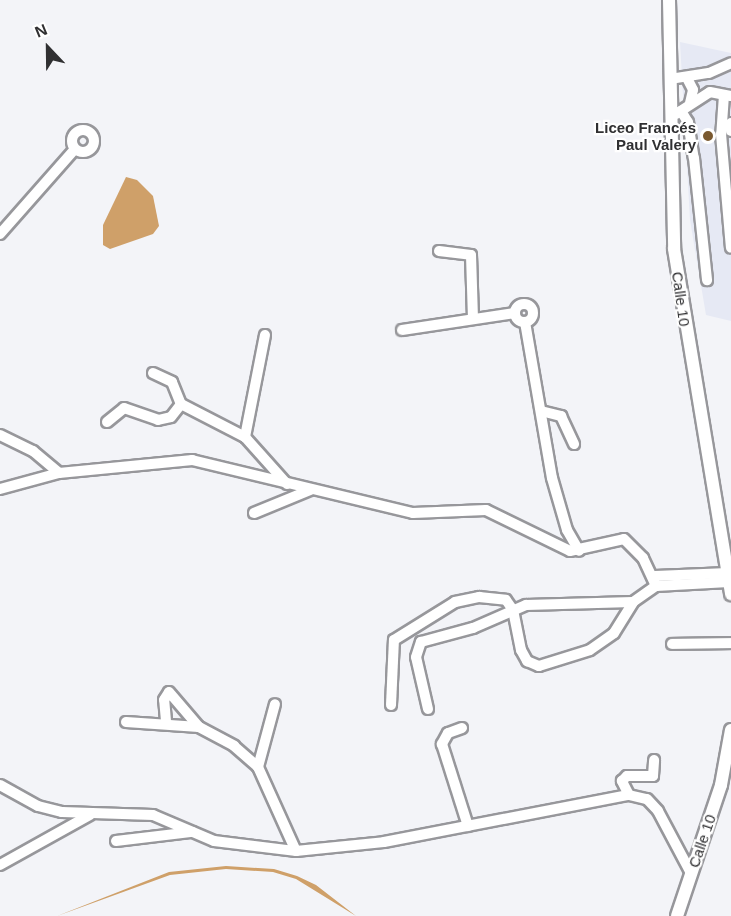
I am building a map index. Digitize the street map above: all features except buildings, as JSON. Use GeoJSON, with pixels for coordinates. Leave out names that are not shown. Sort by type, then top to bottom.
{"type":"FeatureCollection","features":[{"type":"Feature","properties":{"kind":"main road","name":"Calle 10"},"geometry":{"type":"LineString","coordinates":[[669,0],[670,79],[680,111],[674,249],[729,583]]}},
{"type":"Feature","properties":{"kind":"main road","name":"Calle 10"},"geometry":{"type":"LineString","coordinates":[[677,916],[721,785],[731,730]]}},
{"type":"Feature","properties":{"kind":"lane"},"geometry":{"type":"LineString","coordinates":[[670,79],[687,78],[728,68]]}},
{"type":"Feature","properties":{"kind":"lane"},"geometry":{"type":"LineString","coordinates":[[680,111],[693,90],[687,78]]}},
{"type":"Feature","properties":{"kind":"lane"},"geometry":{"type":"LineString","coordinates":[[680,111],[710,92],[728,96],[721,134],[731,248]]}},
{"type":"Feature","properties":{"kind":"lane"},"geometry":{"type":"LineString","coordinates":[[680,111],[693,148],[707,280]]}},
{"type":"Feature","properties":{"kind":"lane"},"geometry":{"type":"LineString","coordinates":[[731,123],[731,131]]}},
{"type":"Feature","properties":{"kind":"lane"},"geometry":{"type":"LineString","coordinates":[[0,234],[75,149]]}},
{"type":"Feature","properties":{"kind":"lane"},"geometry":{"type":"LineString","coordinates":[[439,251],[466,251],[473,260],[473,317]]}},
{"type":"Feature","properties":{"kind":"lane"},"geometry":{"type":"LineString","coordinates":[[402,330],[473,317],[515,313],[522,304],[531,307],[533,315],[525,322]]}},
{"type":"Feature","properties":{"kind":"lane"},"geometry":{"type":"LineString","coordinates":[[515,313],[525,322],[558,504],[579,551]]}},
{"type":"Feature","properties":{"kind":"lane"},"geometry":{"type":"LineString","coordinates":[[245,437],[265,334]]}},
{"type":"Feature","properties":{"kind":"lane"},"geometry":{"type":"LineString","coordinates":[[153,373],[172,382],[181,404],[245,437],[288,485]]}},
{"type":"Feature","properties":{"kind":"lane"},"geometry":{"type":"LineString","coordinates":[[107,422],[124,408],[158,420],[171,417],[181,404]]}},
{"type":"Feature","properties":{"kind":"lane"},"geometry":{"type":"LineString","coordinates":[[541,411],[561,416],[574,444]]}},
{"type":"Feature","properties":{"kind":"lane"},"geometry":{"type":"LineString","coordinates":[[0,435],[33,451],[59,473]]}},
{"type":"Feature","properties":{"kind":"lane"},"geometry":{"type":"LineString","coordinates":[[0,489],[59,473],[192,460],[288,485],[413,513],[486,510],[552,545],[579,551],[624,539],[633,544],[655,581]]}},
{"type":"Feature","properties":{"kind":"lane"},"geometry":{"type":"LineString","coordinates":[[255,513],[310,490]]}},
{"type":"Feature","properties":{"kind":"lane"},"geometry":{"type":"LineString","coordinates":[[391,705],[392,649],[400,632],[455,602],[478,597],[506,600],[513,610],[521,650],[527,661],[539,666],[590,650],[614,633],[633,602],[655,581],[729,583]]}},
{"type":"Feature","properties":{"kind":"lane"},"geometry":{"type":"LineString","coordinates":[[428,709],[416,657],[421,642],[473,628],[513,610],[540,603],[633,602]]}},
{"type":"Feature","properties":{"kind":"lane"},"geometry":{"type":"LineString","coordinates":[[672,644],[731,643]]}},
{"type":"Feature","properties":{"kind":"lane"},"geometry":{"type":"LineString","coordinates":[[166,721],[164,700],[169,692],[199,727]]}},
{"type":"Feature","properties":{"kind":"lane"},"geometry":{"type":"LineString","coordinates":[[258,767],[275,704]]}},
{"type":"Feature","properties":{"kind":"lane"},"geometry":{"type":"LineString","coordinates":[[126,722],[166,721],[199,727],[234,746],[258,767],[296,851]]}},
{"type":"Feature","properties":{"kind":"lane"},"geometry":{"type":"LineString","coordinates":[[462,728],[448,733],[442,744],[468,826]]}},
{"type":"Feature","properties":{"kind":"lane"},"geometry":{"type":"LineString","coordinates":[[629,795],[622,781],[627,776],[653,776],[654,760]]}},
{"type":"Feature","properties":{"kind":"lane"},"geometry":{"type":"LineString","coordinates":[[0,785],[38,806],[90,815],[126,811],[153,815],[214,841],[296,851],[384,842],[629,795],[646,800],[658,811],[691,873]]}},
{"type":"Feature","properties":{"kind":"lane"},"geometry":{"type":"LineString","coordinates":[[0,865],[90,815]]}},
{"type":"Feature","properties":{"kind":"lane"},"geometry":{"type":"LineString","coordinates":[[116,841],[192,832]]}},
{"type":"Feature","properties":{"kind":"shaded area","name":"Liceo Francés Paul Valery"},"geometry":{"type":"Polygon","coordinates":[[[680,42],[731,53],[731,321],[706,315],[690,220],[680,42]]]}},
{"type":"Feature","properties":{"kind":"shaded area"},"geometry":{"type":"Polygon","coordinates":[[[126,177],[137,180],[153,196],[159,226],[153,234],[110,249],[103,245],[103,225],[126,177]]]}},
{"type":"Feature","properties":{"kind":"shaded area"},"geometry":{"type":"Polygon","coordinates":[[[226,866],[274,869],[297,876],[316,885],[356,916],[296,879],[273,872],[226,869],[170,875],[57,916],[169,872],[226,866]]]}},
{"type":"Feature","properties":{"kind":"place","name":"Liceo Francés Paul Valery"},"geometry":{"type":"Point","coordinates":[708,136]}}]}
